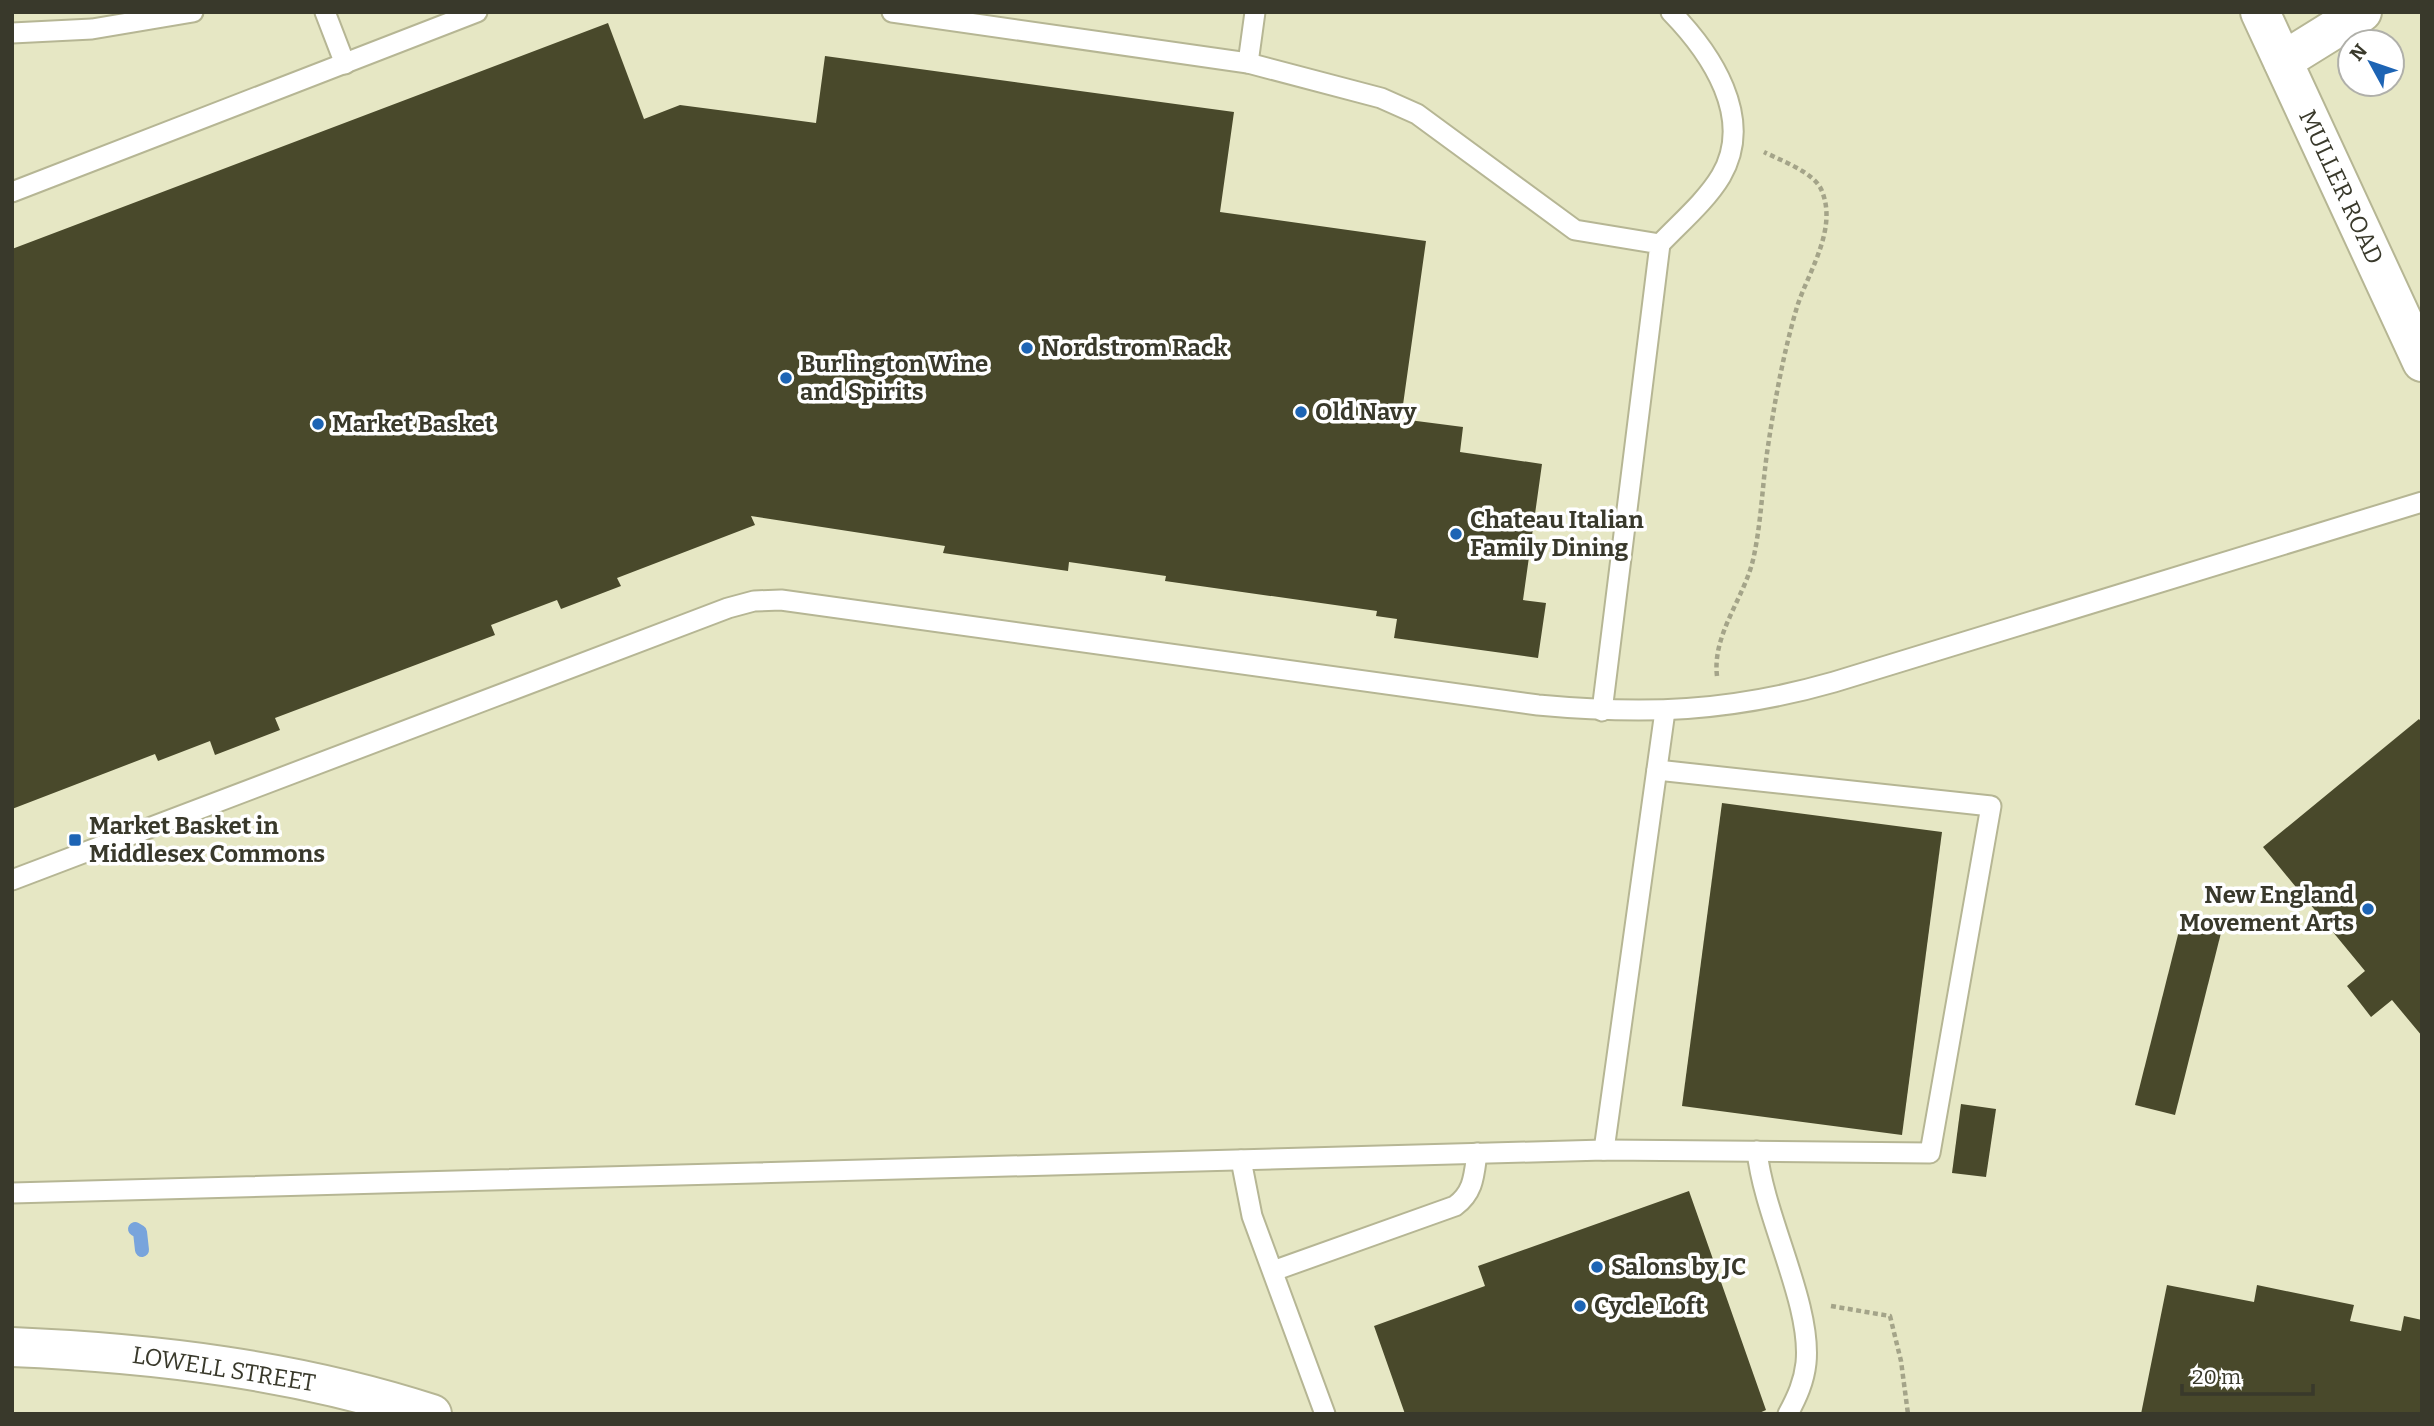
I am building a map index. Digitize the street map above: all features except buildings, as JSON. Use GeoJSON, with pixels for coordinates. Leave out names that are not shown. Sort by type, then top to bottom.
{"type":"FeatureCollection","features":[{"type":"Feature","properties":{"kind":"street","name":"MULLER ROAD"},"geometry":{"type":"LineString","coordinates":[[2260,12],[2422,362]]}},
{"type":"Feature","properties":{"kind":"street"},"geometry":{"type":"LineString","coordinates":[[2283,61],[2362,12]]}},
{"type":"Feature","properties":{"kind":"street","name":"LOWELL STREET"},"geometry":{"type":"LineString","coordinates":[[12,1347],[97,1351],[230,1366],[315,1381],[432,1414]]}},
{"type":"Feature","properties":{"kind":"lane"},"geometry":{"type":"LineString","coordinates":[[12,33],[92,29],[193,12]]}},
{"type":"Feature","properties":{"kind":"lane"},"geometry":{"type":"LineString","coordinates":[[326,12],[345,64]]}},
{"type":"Feature","properties":{"kind":"lane"},"geometry":{"type":"LineString","coordinates":[[12,192],[477,12]]}},
{"type":"Feature","properties":{"kind":"lane"},"geometry":{"type":"LineString","coordinates":[[892,12],[1248,62],[1400,104],[1418,114],[1575,230],[1660,244]]}},
{"type":"Feature","properties":{"kind":"lane"},"geometry":{"type":"LineString","coordinates":[[1248,62],[1255,12]]}},
{"type":"Feature","properties":{"kind":"lane"},"geometry":{"type":"LineString","coordinates":[[1602,711],[1660,244],[1720,177],[1732,144],[1734,124],[1724,88],[1700,46],[1671,12]]}},
{"type":"Feature","properties":{"kind":"lane"},"geometry":{"type":"LineString","coordinates":[[12,880],[728,608],[767,600],[1602,711],[1665,711],[1723,707],[1834,682],[2422,502]]}},
{"type":"Feature","properties":{"kind":"lane"},"geometry":{"type":"LineString","coordinates":[[1604,1150],[1665,711]]}},
{"type":"Feature","properties":{"kind":"lane"},"geometry":{"type":"LineString","coordinates":[[12,1193],[1604,1150],[1930,1153],[1991,806],[1657,770]]}},
{"type":"Feature","properties":{"kind":"lane"},"geometry":{"type":"LineString","coordinates":[[1757,1152],[1767,1208],[1797,1300],[1806,1360],[1803,1380],[1788,1414]]}},
{"type":"Feature","properties":{"kind":"lane"},"geometry":{"type":"LineString","coordinates":[[1273,1271],[1455,1206],[1471,1189],[1477,1153]]}},
{"type":"Feature","properties":{"kind":"lane"},"geometry":{"type":"LineString","coordinates":[[1241,1160],[1252,1216],[1325,1414]]}},
{"type":"Feature","properties":{"kind":"path"},"geometry":{"type":"LineString","coordinates":[[1723,707],[1716,659],[1752,562],[1767,453],[1784,365],[1797,305],[1822,245],[1826,206],[1820,187],[1794,168],[1760,150],[1732,144]]}},
{"type":"Feature","properties":{"kind":"path"},"geometry":{"type":"LineString","coordinates":[[1797,1300],[1890,1316],[1902,1361],[1908,1414]]}},
{"type":"Feature","properties":{"kind":"waterway"},"geometry":{"type":"LineString","coordinates":[[135,1229],[140,1232],[142,1250]]}},
{"type":"Feature","properties":{"kind":"place","name":"Nordstrom Rack"},"geometry":{"type":"Point","coordinates":[1027,348]}},
{"type":"Feature","properties":{"kind":"place","name":"Burlington Wine and Spirits"},"geometry":{"type":"Point","coordinates":[786,378]}},
{"type":"Feature","properties":{"kind":"place","name":"Old Navy"},"geometry":{"type":"Point","coordinates":[1301,412]}},
{"type":"Feature","properties":{"kind":"place","name":"Market Basket"},"geometry":{"type":"Point","coordinates":[318,424]}},
{"type":"Feature","properties":{"kind":"place","name":"Chateau Italian Family Dining"},"geometry":{"type":"Point","coordinates":[1456,534]}},
{"type":"Feature","properties":{"kind":"place","name":"Market Basket in Middlesex Commons"},"geometry":{"type":"Point","coordinates":[75,840]}},
{"type":"Feature","properties":{"kind":"place","name":"New England Movement Arts"},"geometry":{"type":"Point","coordinates":[2368,909]}},
{"type":"Feature","properties":{"kind":"place","name":"Salons by JC"},"geometry":{"type":"Point","coordinates":[1597,1267]}},
{"type":"Feature","properties":{"kind":"place","name":"Cycle Loft"},"geometry":{"type":"Point","coordinates":[1580,1306]}}]}
